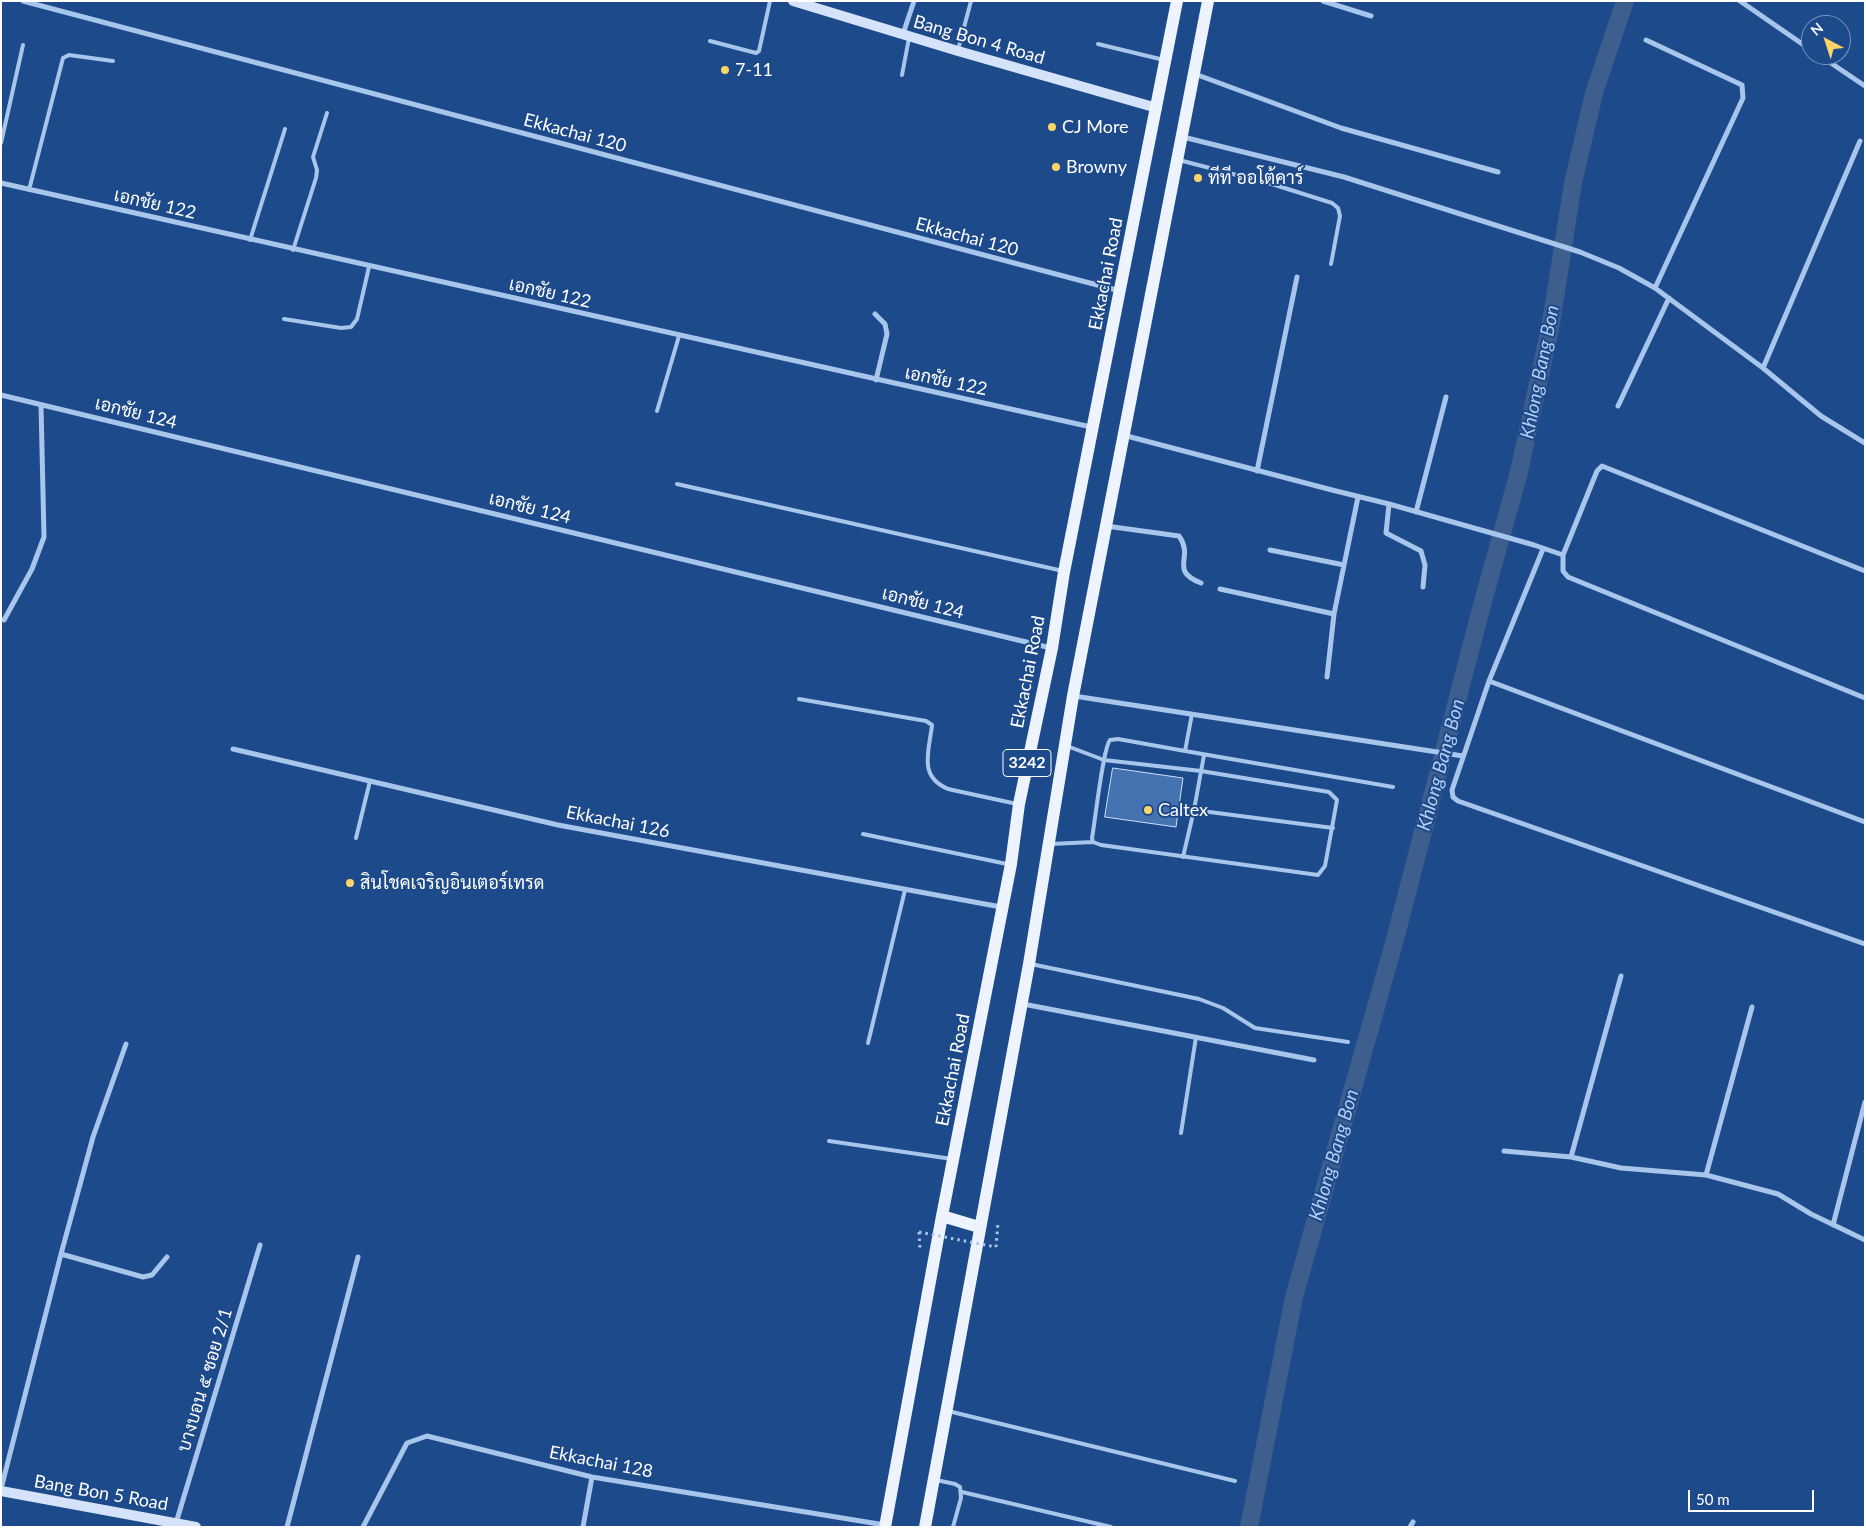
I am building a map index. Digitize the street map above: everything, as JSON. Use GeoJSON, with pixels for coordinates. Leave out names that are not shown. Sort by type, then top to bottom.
{"type":"FeatureCollection","features":[{"type":"Feature","properties":{"kind":"main road","name":"Ekkachai Road"},"geometry":{"type":"LineString","coordinates":[[886,1526],[942,1216],[1011,864],[1019,804],[1052,648],[1064,572],[1177,1]]}},
{"type":"Feature","properties":{"kind":"main road","name":"3242"},"geometry":{"type":"LineString","coordinates":[[926,1527],[979,1226],[1029,964],[1073,696],[1208,1]]}},
{"type":"Feature","properties":{"kind":"main road"},"geometry":{"type":"LineString","coordinates":[[942,1216],[979,1226]]}},
{"type":"Feature","properties":{"kind":"street","name":"Ekkachai 120"},"geometry":{"type":"LineString","coordinates":[[23,1],[1120,291]]}},
{"type":"Feature","properties":{"kind":"street","name":"Bang Bon 4 Road"},"geometry":{"type":"LineString","coordinates":[[792,1],[906,36],[1157,108]]}},
{"type":"Feature","properties":{"kind":"street"},"geometry":{"type":"LineString","coordinates":[[906,36],[914,1]]}},
{"type":"Feature","properties":{"kind":"street"},"geometry":{"type":"LineString","coordinates":[[1323,1],[1371,16]]}},
{"type":"Feature","properties":{"kind":"street"},"geometry":{"type":"LineString","coordinates":[[1740,1],[1801,43]]}},
{"type":"Feature","properties":{"kind":"street"},"geometry":{"type":"LineString","coordinates":[[1646,40],[1742,85],[1743,90],[1743,98],[1655,288]]}},
{"type":"Feature","properties":{"kind":"street"},"geometry":{"type":"LineString","coordinates":[[1834,65],[1865,86]]}},
{"type":"Feature","properties":{"kind":"street"},"geometry":{"type":"LineString","coordinates":[[1194,74],[1341,128],[1498,172]]}},
{"type":"Feature","properties":{"kind":"street"},"geometry":{"type":"LineString","coordinates":[[1183,137],[1344,177],[1580,252],[1619,268],[1655,288],[1763,368],[1821,416],[1865,442]]}},
{"type":"Feature","properties":{"kind":"street"},"geometry":{"type":"LineString","coordinates":[[1763,368],[1860,141]]}},
{"type":"Feature","properties":{"kind":"street","name":"เอกชัย 122"},"geometry":{"type":"LineString","coordinates":[[1,184],[1094,428]]}},
{"type":"Feature","properties":{"kind":"street"},"geometry":{"type":"LineString","coordinates":[[1257,470],[1297,277]]}},
{"type":"Feature","properties":{"kind":"street"},"geometry":{"type":"LineString","coordinates":[[1618,406],[1668,298]]}},
{"type":"Feature","properties":{"kind":"street"},"geometry":{"type":"LineString","coordinates":[[875,314],[885,324],[887,334],[876,380]]}},
{"type":"Feature","properties":{"kind":"street","name":"เอกชัย 124"},"geometry":{"type":"LineString","coordinates":[[1,395],[1052,648]]}},
{"type":"Feature","properties":{"kind":"street"},"geometry":{"type":"LineString","coordinates":[[1416,512],[1446,397]]}},
{"type":"Feature","properties":{"kind":"street"},"geometry":{"type":"LineString","coordinates":[[4,620],[32,569],[44,537],[41,405]]}},
{"type":"Feature","properties":{"kind":"street"},"geometry":{"type":"LineString","coordinates":[[1123,435],[1390,504],[1563,555]]}},
{"type":"Feature","properties":{"kind":"street"},"geometry":{"type":"LineString","coordinates":[[1865,572],[1602,466],[1597,471],[1563,555],[1563,571],[1568,577],[1865,698]]}},
{"type":"Feature","properties":{"kind":"street"},"geometry":{"type":"LineString","coordinates":[[1327,677],[1334,614],[1358,497]]}},
{"type":"Feature","properties":{"kind":"street"},"geometry":{"type":"LineString","coordinates":[[1390,504],[1386,533],[1421,551],[1425,565],[1423,587]]}},
{"type":"Feature","properties":{"kind":"street"},"geometry":{"type":"LineString","coordinates":[[1105,526],[1179,536],[1184,548],[1184,572],[1188,578],[1201,583]]}},
{"type":"Feature","properties":{"kind":"street"},"geometry":{"type":"LineString","coordinates":[[1543,549],[1489,681],[1452,790],[1453,797],[1458,801],[1865,944]]}},
{"type":"Feature","properties":{"kind":"street"},"geometry":{"type":"LineString","coordinates":[[1270,550],[1344,565]]}},
{"type":"Feature","properties":{"kind":"street"},"geometry":{"type":"LineString","coordinates":[[1220,589],[1334,614]]}},
{"type":"Feature","properties":{"kind":"street"},"geometry":{"type":"LineString","coordinates":[[1489,681],[1865,822]]}},
{"type":"Feature","properties":{"kind":"street"},"geometry":{"type":"LineString","coordinates":[[1073,696],[1463,756]]}},
{"type":"Feature","properties":{"kind":"street","name":"Ekkachai 126"},"geometry":{"type":"LineString","coordinates":[[233,749],[558,825],[1002,907]]}},
{"type":"Feature","properties":{"kind":"street"},"geometry":{"type":"LineString","coordinates":[[1571,1157],[1621,976]]}},
{"type":"Feature","properties":{"kind":"street"},"geometry":{"type":"LineString","coordinates":[[1020,1004],[1314,1060]]}},
{"type":"Feature","properties":{"kind":"street"},"geometry":{"type":"LineString","coordinates":[[1706,1175],[1752,1007]]}},
{"type":"Feature","properties":{"kind":"street"},"geometry":{"type":"LineString","coordinates":[[1,1490],[93,1137],[126,1044]]}},
{"type":"Feature","properties":{"kind":"street"},"geometry":{"type":"LineString","coordinates":[[1833,1224],[1865,1102]]}},
{"type":"Feature","properties":{"kind":"street"},"geometry":{"type":"LineString","coordinates":[[1504,1151],[1571,1157],[1621,1168],[1706,1175],[1778,1194],[1811,1214],[1865,1240]]}},
{"type":"Feature","properties":{"kind":"street","name":"บางบอน ๕ ซอย 2/1"},"geometry":{"type":"LineString","coordinates":[[176,1523],[260,1245]]}},
{"type":"Feature","properties":{"kind":"street"},"geometry":{"type":"LineString","coordinates":[[61,1254],[143,1277],[152,1275],[168,1257]]}},
{"type":"Feature","properties":{"kind":"street"},"geometry":{"type":"LineString","coordinates":[[287,1527],[358,1257]]}},
{"type":"Feature","properties":{"kind":"street","name":"Ekkachai 128"},"geometry":{"type":"LineString","coordinates":[[363,1527],[407,1443],[427,1436],[592,1477],[886,1526]]}},
{"type":"Feature","properties":{"kind":"street"},"geometry":{"type":"LineString","coordinates":[[583,1527],[592,1477]]}},
{"type":"Feature","properties":{"kind":"street","name":"Bang Bon 5 Road"},"geometry":{"type":"LineString","coordinates":[[1,1490],[158,1523],[176,1523],[196,1527]]}},
{"type":"Feature","properties":{"kind":"lane"},"geometry":{"type":"LineString","coordinates":[[710,41],[756,54],[759,51],[770,1]]}},
{"type":"Feature","properties":{"kind":"lane"},"geometry":{"type":"LineString","coordinates":[[958,51],[971,1]]}},
{"type":"Feature","properties":{"kind":"lane"},"geometry":{"type":"LineString","coordinates":[[902,75],[906,36]]}},
{"type":"Feature","properties":{"kind":"lane"},"geometry":{"type":"LineString","coordinates":[[1098,44],[1166,60]]}},
{"type":"Feature","properties":{"kind":"lane"},"geometry":{"type":"LineString","coordinates":[[1,143],[22,46]]}},
{"type":"Feature","properties":{"kind":"lane"},"geometry":{"type":"LineString","coordinates":[[29,190],[63,58],[69,55],[113,61]]}},
{"type":"Feature","properties":{"kind":"lane"},"geometry":{"type":"LineString","coordinates":[[293,250],[316,178],[317,170],[313,157],[327,113]]}},
{"type":"Feature","properties":{"kind":"lane"},"geometry":{"type":"LineString","coordinates":[[250,240],[285,129]]}},
{"type":"Feature","properties":{"kind":"lane"},"geometry":{"type":"LineString","coordinates":[[1177,159],[1276,185],[1332,203],[1338,208],[1340,216],[1331,264]]}},
{"type":"Feature","properties":{"kind":"lane"},"geometry":{"type":"LineString","coordinates":[[284,319],[341,328],[351,326],[357,319],[369,267]]}},
{"type":"Feature","properties":{"kind":"lane"},"geometry":{"type":"LineString","coordinates":[[657,411],[679,336]]}},
{"type":"Feature","properties":{"kind":"lane"},"geometry":{"type":"LineString","coordinates":[[677,484],[1064,572]]}},
{"type":"Feature","properties":{"kind":"lane"},"geometry":{"type":"LineString","coordinates":[[799,699],[926,721],[932,726],[927,768],[932,779],[938,785],[948,790],[1019,804]]}},
{"type":"Feature","properties":{"kind":"lane"},"geometry":{"type":"LineString","coordinates":[[1184,751],[1192,714]]}},
{"type":"Feature","properties":{"kind":"lane"},"geometry":{"type":"LineString","coordinates":[[1093,842],[1104,760],[1107,744],[1110,740],[1118,739],[1393,787]]}},
{"type":"Feature","properties":{"kind":"lane"},"geometry":{"type":"LineString","coordinates":[[1049,844],[1093,842],[1100,845],[1318,875],[1325,866],[1333,828],[1337,800],[1329,792],[1201,771],[1104,760],[1065,745]]}},
{"type":"Feature","properties":{"kind":"lane"},"geometry":{"type":"LineString","coordinates":[[1183,857],[1204,755]]}},
{"type":"Feature","properties":{"kind":"lane"},"geometry":{"type":"LineString","coordinates":[[356,838],[370,781]]}},
{"type":"Feature","properties":{"kind":"lane"},"geometry":{"type":"LineString","coordinates":[[1194,810],[1333,828]]}},
{"type":"Feature","properties":{"kind":"lane"},"geometry":{"type":"LineString","coordinates":[[863,834],[1011,864]]}},
{"type":"Feature","properties":{"kind":"lane"},"geometry":{"type":"LineString","coordinates":[[868,1043],[905,890]]}},
{"type":"Feature","properties":{"kind":"lane"},"geometry":{"type":"LineString","coordinates":[[1029,964],[1199,999],[1223,1008],[1255,1028],[1348,1042]]}},
{"type":"Feature","properties":{"kind":"lane"},"geometry":{"type":"LineString","coordinates":[[1181,1133],[1196,1038]]}},
{"type":"Feature","properties":{"kind":"lane"},"geometry":{"type":"LineString","coordinates":[[829,1141],[954,1160]]}},
{"type":"Feature","properties":{"kind":"lane"},"geometry":{"type":"LineString","coordinates":[[946,1410],[1235,1481]]}},
{"type":"Feature","properties":{"kind":"lane"},"geometry":{"type":"LineString","coordinates":[[934,1479],[960,1487],[962,1492],[954,1527]]}},
{"type":"Feature","properties":{"kind":"lane"},"geometry":{"type":"LineString","coordinates":[[962,1492],[1110,1527]]}},
{"type":"Feature","properties":{"kind":"path"},"geometry":{"type":"LineString","coordinates":[[919,1232],[996,1247],[998,1217]]}},
{"type":"Feature","properties":{"kind":"building"},"geometry":{"type":"Polygon","coordinates":[[[1113,768],[1183,778],[1176,827],[1105,817],[1113,768]]]}},
{"type":"Feature","properties":{"kind":"waterway","name":"Khlong Bang Bon"},"geometry":{"type":"LineString","coordinates":[[1249,1527],[1294,1297],[1394,943],[1482,605],[1519,472],[1551,323],[1573,183],[1594,93],[1625,1]]}},
{"type":"Feature","properties":{"kind":"place","name":"7-11"},"geometry":{"type":"Point","coordinates":[725,70]}},
{"type":"Feature","properties":{"kind":"place","name":"CJ More"},"geometry":{"type":"Point","coordinates":[1052,127]}},
{"type":"Feature","properties":{"kind":"place","name":"Browny"},"geometry":{"type":"Point","coordinates":[1056,167]}},
{"type":"Feature","properties":{"kind":"place","name":"ทีที ออโต้คาร์"},"geometry":{"type":"Point","coordinates":[1198,178]}},
{"type":"Feature","properties":{"kind":"place","name":"Caltex"},"geometry":{"type":"Point","coordinates":[1148,810]}},
{"type":"Feature","properties":{"kind":"place","name":"สินโชคเจริญอินเตอร์เทรด"},"geometry":{"type":"Point","coordinates":[350,883]}}]}
